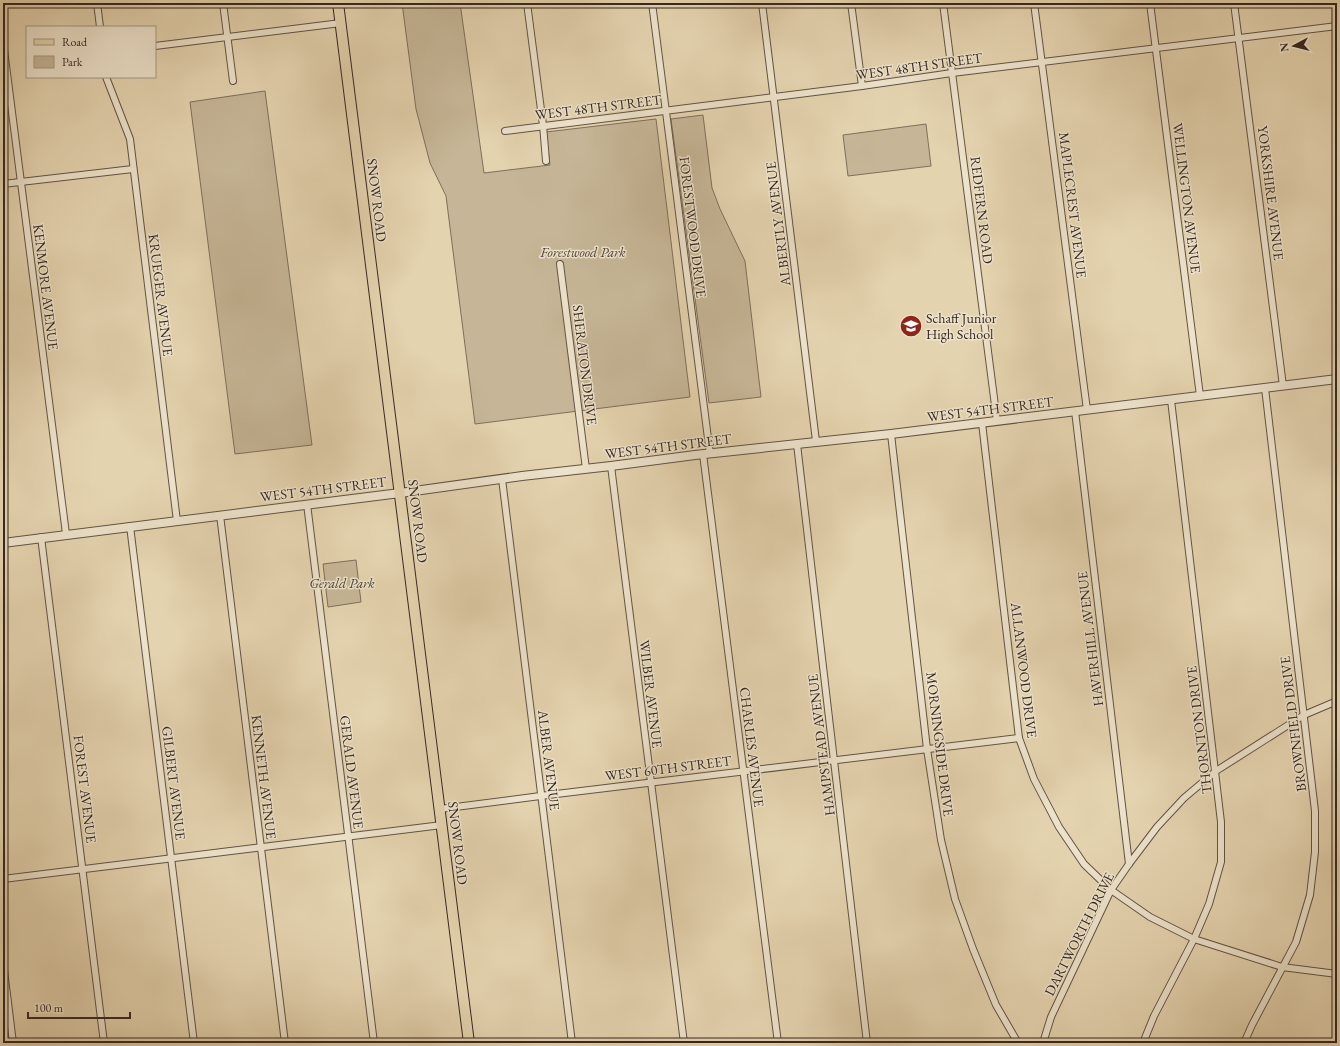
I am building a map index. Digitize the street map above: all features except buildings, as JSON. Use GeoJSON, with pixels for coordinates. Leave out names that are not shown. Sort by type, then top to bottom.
{"type":"FeatureCollection","features":[{"type":"Feature","properties":{"kind":"main road","name":"SNOW ROAD"},"geometry":{"type":"LineString","coordinates":[[338,3],[469,1043]]}},
{"type":"Feature","properties":{"kind":"street"},"geometry":{"type":"LineString","coordinates":[[97,3],[100,26]]}},
{"type":"Feature","properties":{"kind":"street"},"geometry":{"type":"LineString","coordinates":[[223,3],[233,81]]}},
{"type":"Feature","properties":{"kind":"street"},"geometry":{"type":"LineString","coordinates":[[527,3],[543,125],[546,161]]}},
{"type":"Feature","properties":{"kind":"street","name":"FORESTWOOD DRIVE"},"geometry":{"type":"LineString","coordinates":[[652,3],[707,454]]}},
{"type":"Feature","properties":{"kind":"street","name":"ALBERTLY AVENUE"},"geometry":{"type":"LineString","coordinates":[[762,3],[816,441]]}},
{"type":"Feature","properties":{"kind":"street"},"geometry":{"type":"LineString","coordinates":[[851,3],[862,86]]}},
{"type":"Feature","properties":{"kind":"street","name":"REDFERN ROAD"},"geometry":{"type":"LineString","coordinates":[[943,3],[997,421]]}},
{"type":"Feature","properties":{"kind":"street","name":"MAPLECREST AVENUE"},"geometry":{"type":"LineString","coordinates":[[1034,3],[1087,410]]}},
{"type":"Feature","properties":{"kind":"street","name":"WELLINGTON AVENUE"},"geometry":{"type":"LineString","coordinates":[[1150,3],[1200,396]]}},
{"type":"Feature","properties":{"kind":"street","name":"YORKSHIRE AVENUE"},"geometry":{"type":"LineString","coordinates":[[1234,3],[1284,386]]}},
{"type":"Feature","properties":{"kind":"street"},"geometry":{"type":"LineString","coordinates":[[156,46],[341,23]]}},
{"type":"Feature","properties":{"kind":"street","name":"WEST 48TH STREET"},"geometry":{"type":"LineString","coordinates":[[505,131],[543,125],[862,86],[952,73],[1337,26]]}},
{"type":"Feature","properties":{"kind":"street","name":"KENMORE AVENUE"},"geometry":{"type":"LineString","coordinates":[[3,42],[66,534]]}},
{"type":"Feature","properties":{"kind":"street","name":"KRUEGER AVENUE"},"geometry":{"type":"LineString","coordinates":[[106,78],[130,139],[177,521]]}},
{"type":"Feature","properties":{"kind":"street"},"geometry":{"type":"LineString","coordinates":[[3,184],[133,169]]}},
{"type":"Feature","properties":{"kind":"street","name":"SHERATON DRIVE"},"geometry":{"type":"LineString","coordinates":[[560,264],[586,469]]}},
{"type":"Feature","properties":{"kind":"street","name":"WEST 54TH STREET"},"geometry":{"type":"LineString","coordinates":[[3,543],[41,537],[400,493],[522,476],[816,441],[891,434],[1337,379]]}},
{"type":"Feature","properties":{"kind":"street","name":"BROWNFIELD DRIVE"},"geometry":{"type":"LineString","coordinates":[[1244,1043],[1296,942],[1310,896],[1316,852],[1315,811],[1265,388]]}},
{"type":"Feature","properties":{"kind":"street","name":"THORNTON DRIVE"},"geometry":{"type":"LineString","coordinates":[[1143,1043],[1154,1016],[1194,939],[1209,904],[1220,862],[1221,822],[1216,770],[1171,400]]}},
{"type":"Feature","properties":{"kind":"street","name":"HAVERHILL AVENUE"},"geometry":{"type":"LineString","coordinates":[[1076,411],[1129,864]]}},
{"type":"Feature","properties":{"kind":"street","name":"ALLANWOOD DRIVE"},"geometry":{"type":"LineString","coordinates":[[982,423],[1019,738],[1034,779],[1059,828],[1084,864],[1111,890],[1150,917],[1194,939],[1282,967],[1337,974]]}},
{"type":"Feature","properties":{"kind":"street","name":"MORNINGSIDE DRIVE"},"geometry":{"type":"LineString","coordinates":[[891,434],[927,750],[940,840],[955,899],[973,949],[996,1005],[1018,1043]]}},
{"type":"Feature","properties":{"kind":"street","name":"HAMPSTEAD AVENUE"},"geometry":{"type":"LineString","coordinates":[[797,444],[867,1043]]}},
{"type":"Feature","properties":{"kind":"street","name":"CHARLES AVENUE"},"geometry":{"type":"LineString","coordinates":[[707,454],[743,771],[778,1043]]}},
{"type":"Feature","properties":{"kind":"street","name":"WILBER AVENUE"},"geometry":{"type":"LineString","coordinates":[[611,466],[684,1043]]}},
{"type":"Feature","properties":{"kind":"street","name":"ALBER AVENUE"},"geometry":{"type":"LineString","coordinates":[[502,479],[572,1043]]}},
{"type":"Feature","properties":{"kind":"street","name":"GERALD AVENUE"},"geometry":{"type":"LineString","coordinates":[[307,504],[374,1043]]}},
{"type":"Feature","properties":{"kind":"street","name":"KENNETH AVENUE"},"geometry":{"type":"LineString","coordinates":[[220,515],[285,1043]]}},
{"type":"Feature","properties":{"kind":"street","name":"GILBERT AVENUE"},"geometry":{"type":"LineString","coordinates":[[130,526],[194,1043]]}},
{"type":"Feature","properties":{"kind":"street","name":"FOREST AVENUE"},"geometry":{"type":"LineString","coordinates":[[41,537],[104,1043]]}},
{"type":"Feature","properties":{"kind":"street","name":"DARTWORTH DRIVE"},"geometry":{"type":"LineString","coordinates":[[1042,1043],[1051,1017],[1111,890],[1157,827],[1184,798],[1216,770],[1304,715],[1337,701]]}},
{"type":"Feature","properties":{"kind":"street","name":"WEST 60TH STREET"},"geometry":{"type":"LineString","coordinates":[[440,809],[650,782],[1019,738]]}},
{"type":"Feature","properties":{"kind":"street"},"geometry":{"type":"LineString","coordinates":[[3,879],[442,825]]}},
{"type":"Feature","properties":{"kind":"street"},"geometry":{"type":"LineString","coordinates":[[3,962],[13,1043]]}},
{"type":"Feature","properties":{"kind":"green space","name":"Forestwood Park"},"geometry":{"type":"Polygon","coordinates":[[[402,3],[460,3],[484,173],[550,165],[546,132],[656,119],[690,397],[475,424],[446,196],[430,163],[416,109],[402,3]]]}},
{"type":"Feature","properties":{"kind":"green space"},"geometry":{"type":"Polygon","coordinates":[[[265,91],[312,445],[235,454],[190,102],[265,91]]]}},
{"type":"Feature","properties":{"kind":"green space"},"geometry":{"type":"Polygon","coordinates":[[[703,115],[712,188],[720,209],[745,261],[761,397],[709,403],[671,119],[703,115]]]}},
{"type":"Feature","properties":{"kind":"green space"},"geometry":{"type":"Polygon","coordinates":[[[926,124],[931,166],[848,176],[843,135],[926,124]]]}},
{"type":"Feature","properties":{"kind":"green space","name":"Gerald Park"},"geometry":{"type":"Polygon","coordinates":[[[356,560],[361,602],[328,607],[323,564],[356,560]]]}},
{"type":"Feature","properties":{"kind":"place","name":"Schaff Junior High School"},"geometry":{"type":"Point","coordinates":[911,326]}}]}
